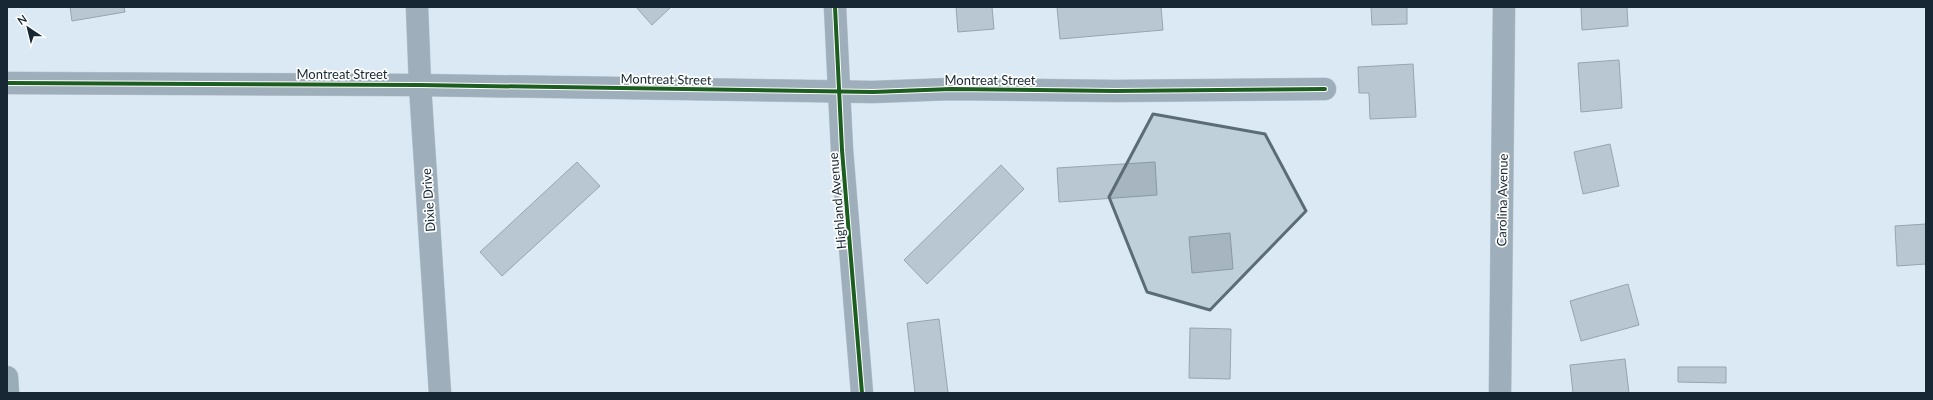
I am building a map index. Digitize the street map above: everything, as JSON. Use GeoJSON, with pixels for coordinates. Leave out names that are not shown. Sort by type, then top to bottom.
{"type":"FeatureCollection","features":[{"type":"Feature","properties":{"kind":"main road"},"geometry":{"type":"LineString","coordinates":[[7,377],[8,393]]}},
{"type":"Feature","properties":{"kind":"street","name":"Dixie Drive"},"geometry":{"type":"LineString","coordinates":[[417,7],[420,85],[440,393]]}},
{"type":"Feature","properties":{"kind":"street","name":"Highland Avenue"},"geometry":{"type":"LineString","coordinates":[[835,7],[842,150],[862,393]]}},
{"type":"Feature","properties":{"kind":"street","name":"Carolina Avenue"},"geometry":{"type":"LineString","coordinates":[[1500,393],[1504,7]]}},
{"type":"Feature","properties":{"kind":"street","name":"Montreat Street"},"geometry":{"type":"LineString","coordinates":[[7,83],[420,85],[840,91],[951,89],[1115,91],[1325,89]]}},
{"type":"Feature","properties":{"kind":"highlighted area"},"geometry":{"type":"Polygon","coordinates":[[[1153,114],[1265,134],[1306,211],[1210,310],[1147,292],[1109,197],[1153,114]]]}},
{"type":"Feature","properties":{"kind":"building"},"geometry":{"type":"Polygon","coordinates":[[[70,7],[124,7],[125,12],[72,21],[70,7]]]}},
{"type":"Feature","properties":{"kind":"building"},"geometry":{"type":"Polygon","coordinates":[[[636,7],[671,7],[652,25],[636,7]]]}},
{"type":"Feature","properties":{"kind":"building"},"geometry":{"type":"Polygon","coordinates":[[[956,7],[992,7],[994,29],[958,32],[956,7]]]}},
{"type":"Feature","properties":{"kind":"building"},"geometry":{"type":"Polygon","coordinates":[[[1057,7],[1161,7],[1163,30],[1060,39],[1057,7]]]}},
{"type":"Feature","properties":{"kind":"building"},"geometry":{"type":"Polygon","coordinates":[[[1371,7],[1407,7],[1407,24],[1372,25],[1371,7]]]}},
{"type":"Feature","properties":{"kind":"building"},"geometry":{"type":"Polygon","coordinates":[[[1581,7],[1627,7],[1628,26],[1582,30],[1581,7]]]}},
{"type":"Feature","properties":{"kind":"building"},"geometry":{"type":"Polygon","coordinates":[[[1619,60],[1622,108],[1581,112],[1578,63],[1619,60]]]}},
{"type":"Feature","properties":{"kind":"building"},"geometry":{"type":"Polygon","coordinates":[[[1413,64],[1416,117],[1370,119],[1369,93],[1359,93],[1358,67],[1413,64]]]}},
{"type":"Feature","properties":{"kind":"building"},"geometry":{"type":"Polygon","coordinates":[[[1610,144],[1619,186],[1583,194],[1574,152],[1610,144]]]}},
{"type":"Feature","properties":{"kind":"building"},"geometry":{"type":"Polygon","coordinates":[[[577,162],[600,186],[502,276],[480,252],[577,162]]]}},
{"type":"Feature","properties":{"kind":"building"},"geometry":{"type":"Polygon","coordinates":[[[1155,162],[1157,195],[1059,202],[1057,168],[1155,162]]]}},
{"type":"Feature","properties":{"kind":"building"},"geometry":{"type":"Polygon","coordinates":[[[1001,165],[1024,189],[927,284],[904,260],[1001,165]]]}},
{"type":"Feature","properties":{"kind":"building"},"geometry":{"type":"Polygon","coordinates":[[[1926,224],[1926,264],[1897,266],[1895,226],[1926,224]]]}},
{"type":"Feature","properties":{"kind":"building"},"geometry":{"type":"Polygon","coordinates":[[[1230,233],[1233,269],[1192,273],[1189,237],[1230,233]]]}},
{"type":"Feature","properties":{"kind":"building"},"geometry":{"type":"Polygon","coordinates":[[[1628,284],[1639,325],[1581,341],[1570,301],[1628,284]]]}},
{"type":"Feature","properties":{"kind":"building"},"geometry":{"type":"Polygon","coordinates":[[[939,319],[948,393],[915,393],[907,323],[939,319]]]}},
{"type":"Feature","properties":{"kind":"building"},"geometry":{"type":"Polygon","coordinates":[[[1190,328],[1231,329],[1230,379],[1189,378],[1190,328]]]}},
{"type":"Feature","properties":{"kind":"building"},"geometry":{"type":"Polygon","coordinates":[[[1625,359],[1629,393],[1573,393],[1570,365],[1625,359]]]}},
{"type":"Feature","properties":{"kind":"building"},"geometry":{"type":"Polygon","coordinates":[[[1678,367],[1726,367],[1726,383],[1678,382],[1678,367]]]}},
{"type":"Feature","properties":{"kind":"cycle path"},"geometry":{"type":"LineString","coordinates":[[835,7],[842,150],[862,393]]}},
{"type":"Feature","properties":{"kind":"cycle path"},"geometry":{"type":"LineString","coordinates":[[7,83],[420,85],[873,92],[951,89],[1115,91],[1325,89]]}}]}
